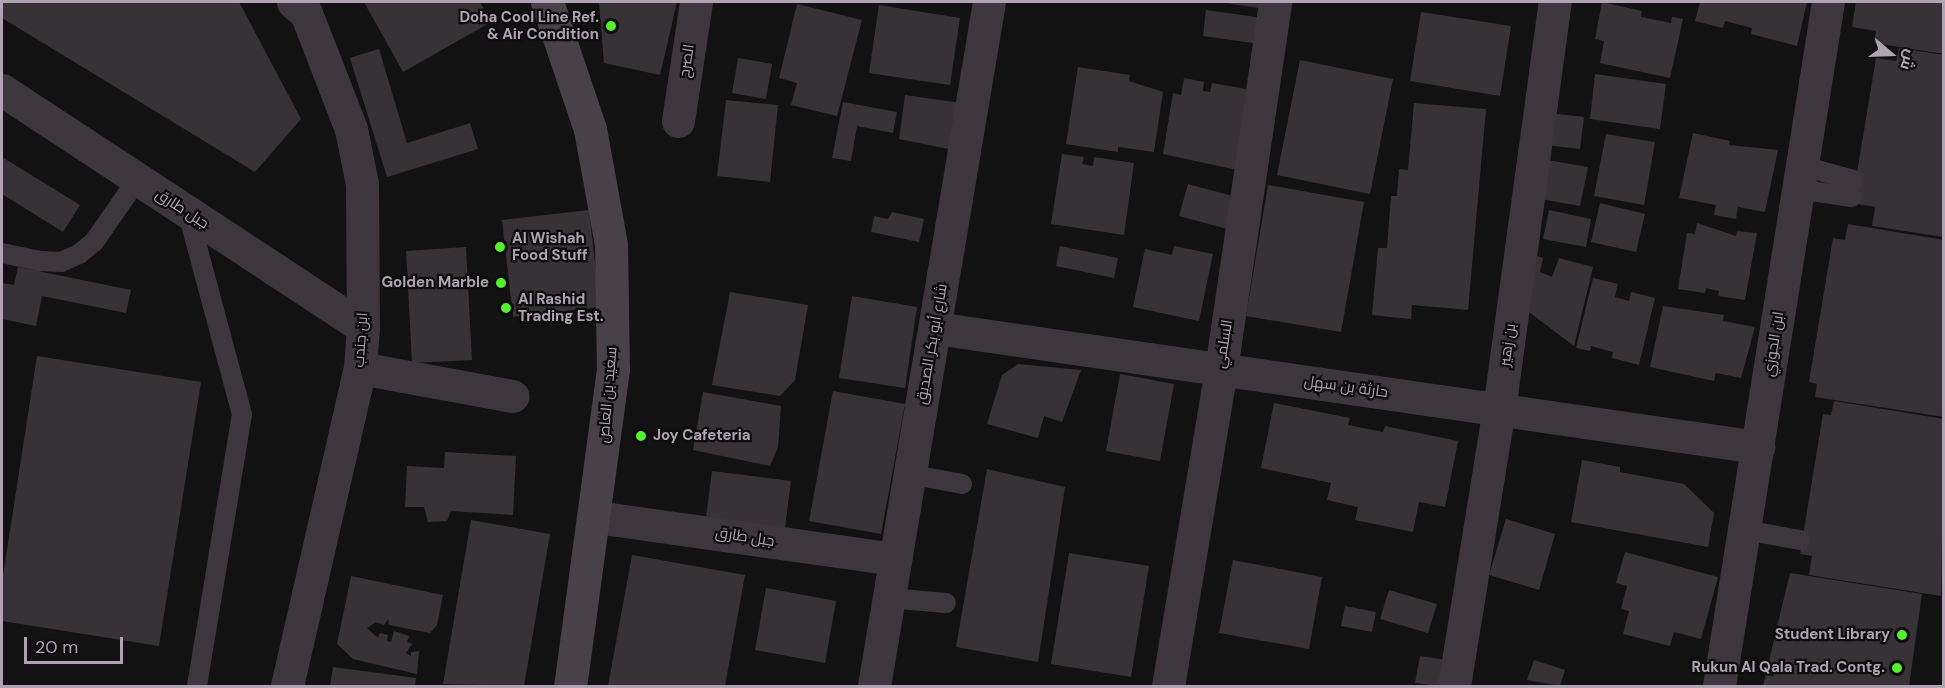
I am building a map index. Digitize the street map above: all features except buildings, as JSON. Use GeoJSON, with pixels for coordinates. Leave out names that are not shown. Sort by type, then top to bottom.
{"type":"FeatureCollection","features":[{"type":"Feature","properties":{"kind":"street","name":"الصرح"},"geometry":{"type":"LineString","coordinates":[[678,121],[696,2]]}},
{"type":"Feature","properties":{"kind":"street","name":"شارع أبو بكر الصديق"},"geometry":{"type":"LineString","coordinates":[[874,687],[989,2]]}},
{"type":"Feature","properties":{"kind":"street","name":"السلمي"},"geometry":{"type":"LineString","coordinates":[[1168,687],[1221,369],[1275,2]]}},
{"type":"Feature","properties":{"kind":"street","name":"بن زهير"},"geometry":{"type":"LineString","coordinates":[[1454,687],[1499,409],[1556,2]]}},
{"type":"Feature","properties":{"kind":"street","name":"ابن الجوزي"},"geometry":{"type":"LineString","coordinates":[[1719,687],[1828,2]]}},
{"type":"Feature","properties":{"kind":"street","name":"ابن جندب"},"geometry":{"type":"LineString","coordinates":[[287,687],[360,368],[363,327],[362,184],[351,129],[308,5]]}},
{"type":"Feature","properties":{"kind":"street","name":"سعيد بن العاص"},"geometry":{"type":"LineString","coordinates":[[554,9],[590,129],[611,245],[613,369],[596,517],[570,687]]}},
{"type":"Feature","properties":{"kind":"street","name":"جبل طارق"},"geometry":{"type":"LineString","coordinates":[[2,90],[363,327]]}},
{"type":"Feature","properties":{"kind":"street","name":"حارثة بن سهل"},"geometry":{"type":"LineString","coordinates":[[935,328],[1758,447]]}},
{"type":"Feature","properties":{"kind":"street"},"geometry":{"type":"LineString","coordinates":[[360,368],[512,396]]}},
{"type":"Feature","properties":{"kind":"street","name":"جبل طارق"},"geometry":{"type":"LineString","coordinates":[[596,517],[895,560]]}},
{"type":"Feature","properties":{"kind":"lane"},"geometry":{"type":"LineString","coordinates":[[1800,177],[1852,188]]}},
{"type":"Feature","properties":{"kind":"lane"},"geometry":{"type":"LineString","coordinates":[[2,253],[40,261],[61,262],[79,254],[94,242],[137,180]]}},
{"type":"Feature","properties":{"kind":"lane"},"geometry":{"type":"LineString","coordinates":[[188,213],[242,414],[197,687]]}},
{"type":"Feature","properties":{"kind":"lane"},"geometry":{"type":"LineString","coordinates":[[909,474],[962,484]]}},
{"type":"Feature","properties":{"kind":"lane"},"geometry":{"type":"LineString","coordinates":[[1744,530],[1800,540]]}},
{"type":"Feature","properties":{"kind":"lane"},"geometry":{"type":"LineString","coordinates":[[889,598],[946,603]]}},
{"type":"Feature","properties":{"kind":"place","name":"Doha Cool Line Ref. & Air Condition"},"geometry":{"type":"Point","coordinates":[611,26]}},
{"type":"Feature","properties":{"kind":"place","name":"Al Wishah Food Stuff"},"geometry":{"type":"Point","coordinates":[500,247]}},
{"type":"Feature","properties":{"kind":"place","name":"Golden Marble"},"geometry":{"type":"Point","coordinates":[501,283]}},
{"type":"Feature","properties":{"kind":"place","name":"Al Rashid Trading Est."},"geometry":{"type":"Point","coordinates":[506,308]}},
{"type":"Feature","properties":{"kind":"place","name":"Joy Cafeteria"},"geometry":{"type":"Point","coordinates":[641,436]}},
{"type":"Feature","properties":{"kind":"place","name":"Student Library"},"geometry":{"type":"Point","coordinates":[1902,635]}},
{"type":"Feature","properties":{"kind":"place","name":"Rukun Al Qala Trad. Contg."},"geometry":{"type":"Point","coordinates":[1897,668]}}]}
